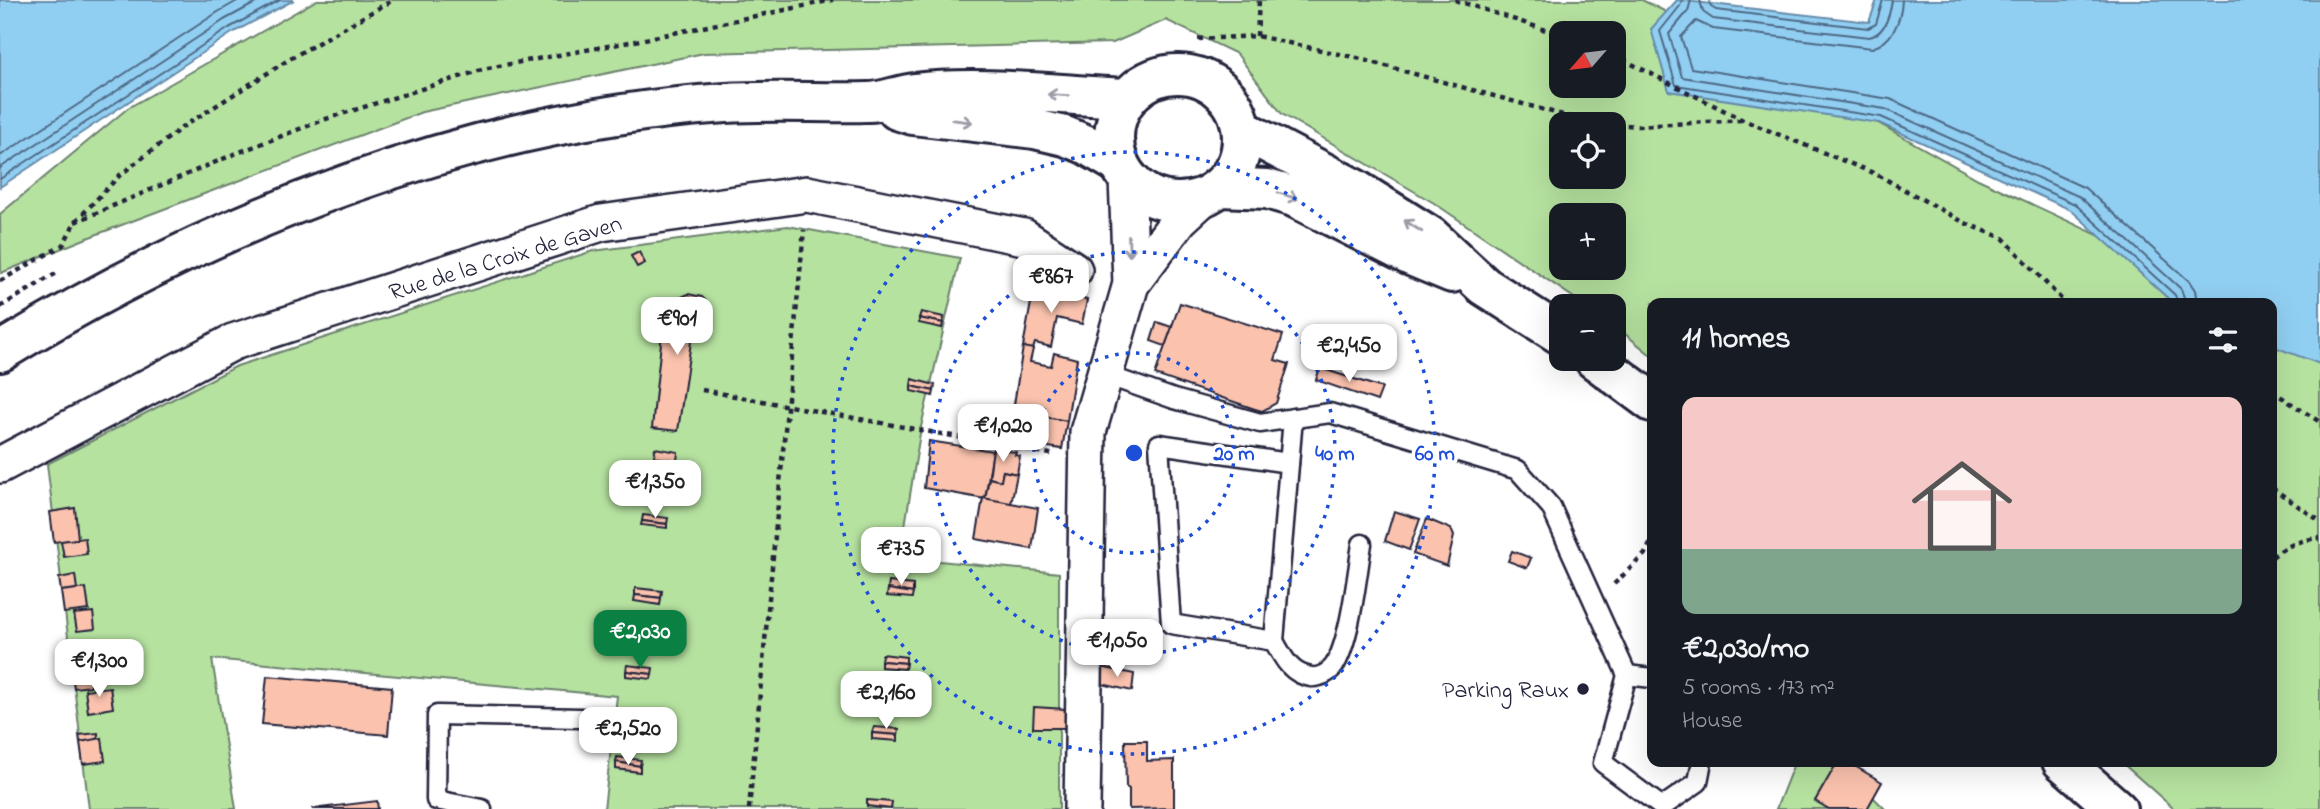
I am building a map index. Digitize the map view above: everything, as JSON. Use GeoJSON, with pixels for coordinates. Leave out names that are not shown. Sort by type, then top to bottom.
{"type":"FeatureCollection","features":[{"type":"Feature","properties":{"kind":"main road"},"geometry":{"type":"LineString","coordinates":[[1123,171],[1114,148],[1114,131],[1126,98],[1143,83],[1163,75],[1184,73],[1205,79],[1223,92],[1236,109],[1242,130],[1242,151],[1234,171],[1212,192]]}},
{"type":"Feature","properties":{"kind":"main road"},"geometry":{"type":"LineString","coordinates":[[0,352],[73,309],[214,238],[309,199],[462,149],[553,126],[711,104],[789,100],[872,102],[914,93],[985,91],[1126,98]]}},
{"type":"Feature","properties":{"kind":"main road"},"geometry":{"type":"LineString","coordinates":[[872,102],[913,115],[1035,129],[1065,136],[1087,145],[1123,171],[1143,192],[1163,201],[1184,202],[1212,192],[1267,189],[1294,197],[1411,256],[1484,286],[1549,327]]}},
{"type":"Feature","properties":{"kind":"main road"},"geometry":{"type":"LineString","coordinates":[[1242,130],[1355,189],[1430,236],[1484,286]]}},
{"type":"Feature","properties":{"kind":"main road"},"geometry":{"type":"LineString","coordinates":[[1610,371],[1647,398]]}},
{"type":"Feature","properties":{"kind":"main road"},"geometry":{"type":"LineString","coordinates":[[2069,767],[2117,809]]}},
{"type":"Feature","properties":{"kind":"street"},"geometry":{"type":"LineString","coordinates":[[1082,809],[1088,432],[1131,284],[1123,171]]}},
{"type":"Feature","properties":{"kind":"street"},"geometry":{"type":"LineString","coordinates":[[1131,284],[1180,219],[1212,192]]}},
{"type":"Feature","properties":{"kind":"street","name":"Rue de la Croix de Gaven"},"geometry":{"type":"LineString","coordinates":[[0,465],[233,342],[601,223],[807,194],[1024,237],[1074,270]]}},
{"type":"Feature","properties":{"kind":"lane"},"geometry":{"type":"LineString","coordinates":[[1106,375],[1174,399],[1260,423],[1330,414],[1518,470],[1551,508],[1628,675],[1603,763],[1662,807],[1698,782],[1701,767]]}},
{"type":"Feature","properties":{"kind":"lane"},"geometry":{"type":"LineString","coordinates":[[1293,418],[1274,641],[1287,665],[1302,676],[1317,678],[1333,669],[1344,647],[1362,544]]}},
{"type":"Feature","properties":{"kind":"lane"},"geometry":{"type":"LineString","coordinates":[[1274,641],[1171,624],[1160,444],[1289,463]]}},
{"type":"Feature","properties":{"kind":"lane"},"geometry":{"type":"LineString","coordinates":[[1628,675],[1647,677]]}},
{"type":"Feature","properties":{"kind":"lane"},"geometry":{"type":"LineString","coordinates":[[482,809],[436,800],[437,715],[581,718]]}},
{"type":"Feature","properties":{"kind":"path"},"geometry":{"type":"LineString","coordinates":[[0,281],[63,245],[75,222],[120,175],[184,126],[293,57],[393,0]]}},
{"type":"Feature","properties":{"kind":"path"},"geometry":{"type":"LineString","coordinates":[[75,222],[237,153],[326,119],[488,68],[832,0]]}},
{"type":"Feature","properties":{"kind":"path"},"geometry":{"type":"LineString","coordinates":[[1257,36],[1259,0]]}},
{"type":"Feature","properties":{"kind":"path"},"geometry":{"type":"LineString","coordinates":[[1455,0],[1549,31]]}},
{"type":"Feature","properties":{"kind":"path"},"geometry":{"type":"LineString","coordinates":[[1198,39],[1257,36],[1357,58],[1588,122],[1638,126],[1743,120]]}},
{"type":"Feature","properties":{"kind":"path"},"geometry":{"type":"LineString","coordinates":[[1626,61],[1743,120],[1877,174],[1965,223],[2003,239],[2060,298]]}},
{"type":"Feature","properties":{"kind":"path"},"geometry":{"type":"LineString","coordinates":[[749,809],[807,194]]}},
{"type":"Feature","properties":{"kind":"path"},"geometry":{"type":"LineString","coordinates":[[0,307],[60,271]]}},
{"type":"Feature","properties":{"kind":"path"},"geometry":{"type":"LineString","coordinates":[[702,390],[1088,461]]}},
{"type":"Feature","properties":{"kind":"path"},"geometry":{"type":"LineString","coordinates":[[2277,394],[2320,422]]}},
{"type":"Feature","properties":{"kind":"path"},"geometry":{"type":"LineString","coordinates":[[2277,491],[2320,521]]}},
{"type":"Feature","properties":{"kind":"path"},"geometry":{"type":"LineString","coordinates":[[2277,552],[2309,539],[2320,538]]}},
{"type":"Feature","properties":{"kind":"path"},"geometry":{"type":"LineString","coordinates":[[1595,604],[1647,550]]}},
{"type":"Feature","properties":{"kind":"green space"},"geometry":{"type":"Polygon","coordinates":[[[317,0],[1642,0],[1782,69],[1978,179],[2147,258],[2223,298],[1647,298],[1647,352],[1626,335],[1626,294],[1568,294],[1434,203],[1282,114],[1237,54],[1166,20],[1113,43],[704,53],[422,112],[1,273],[0,214],[128,108],[317,0]]]}},
{"type":"Feature","properties":{"kind":"green space"},"geometry":{"type":"Polygon","coordinates":[[[788,226],[960,258],[921,427],[900,557],[1059,573],[1059,809],[604,809],[617,696],[212,659],[236,809],[89,809],[47,464],[237,366],[593,251],[788,226]]]}},
{"type":"Feature","properties":{"kind":"green space"},"geometry":{"type":"Polygon","coordinates":[[[2277,326],[2320,348],[2320,809],[2174,809],[2127,767],[2277,767],[2277,326]]]}},
{"type":"Feature","properties":{"kind":"green space"},"geometry":{"type":"Polygon","coordinates":[[[1793,767],[1843,767],[1885,809],[1776,809],[1793,767]]]}},
{"type":"Feature","properties":{"kind":"water"},"geometry":{"type":"Polygon","coordinates":[[[0,0],[294,0],[232,33],[0,187],[0,0]]]}},
{"type":"Feature","properties":{"kind":"water"},"geometry":{"type":"Polygon","coordinates":[[[1677,0],[1869,22],[1877,0],[2320,0],[2320,364],[2277,348],[2277,298],[2168,298],[2071,210],[1879,123],[1669,91],[1651,29],[1677,0]]]}},
{"type":"Feature","properties":{"kind":"building"},"geometry":{"type":"Polygon","coordinates":[[[639,252],[645,263],[637,267],[631,256],[639,252]]]}},
{"type":"Feature","properties":{"kind":"building"},"geometry":{"type":"Polygon","coordinates":[[[1034,286],[1087,300],[1082,324],[1057,318],[1051,347],[1035,343],[1033,349],[1023,347],[1034,286]]]}},
{"type":"Feature","properties":{"kind":"building"},"geometry":{"type":"Polygon","coordinates":[[[688,294],[702,297],[708,303],[709,325],[703,332],[692,335],[678,431],[652,428],[665,305],[688,294]]]}},
{"type":"Feature","properties":{"kind":"building"},"geometry":{"type":"Polygon","coordinates":[[[1180,303],[1283,335],[1275,360],[1289,364],[1276,403],[1262,411],[1155,375],[1180,303]]]}},
{"type":"Feature","properties":{"kind":"building"},"geometry":{"type":"Polygon","coordinates":[[[921,312],[944,317],[943,323],[919,318],[921,312]]]}},
{"type":"Feature","properties":{"kind":"building"},"geometry":{"type":"Polygon","coordinates":[[[919,318],[943,323],[942,328],[919,323],[919,318]]]}},
{"type":"Feature","properties":{"kind":"building"},"geometry":{"type":"Polygon","coordinates":[[[1157,322],[1172,327],[1165,346],[1151,341],[1157,322]]]}},
{"type":"Feature","properties":{"kind":"building"},"geometry":{"type":"Polygon","coordinates":[[[1023,347],[1033,349],[1030,362],[1051,366],[1054,353],[1077,359],[1067,421],[1013,411],[1023,347]]]}},
{"type":"Feature","properties":{"kind":"building"},"geometry":{"type":"Polygon","coordinates":[[[1320,368],[1382,388],[1377,401],[1316,380],[1320,368]]]}},
{"type":"Feature","properties":{"kind":"building"},"geometry":{"type":"Polygon","coordinates":[[[912,379],[935,385],[934,391],[911,386],[912,379]]]}},
{"type":"Feature","properties":{"kind":"building"},"geometry":{"type":"Polygon","coordinates":[[[911,386],[934,391],[933,396],[911,391],[911,386]]]}},
{"type":"Feature","properties":{"kind":"building"},"geometry":{"type":"Polygon","coordinates":[[[1013,411],[1040,416],[1035,445],[1009,438],[1013,411]]]}},
{"type":"Feature","properties":{"kind":"building"},"geometry":{"type":"Polygon","coordinates":[[[1040,416],[1067,421],[1062,449],[1035,445],[1040,416]]]}},
{"type":"Feature","properties":{"kind":"building"},"geometry":{"type":"Polygon","coordinates":[[[929,441],[993,451],[985,499],[924,488],[929,441]]]}},
{"type":"Feature","properties":{"kind":"building"},"geometry":{"type":"Polygon","coordinates":[[[655,448],[678,452],[677,461],[654,457],[655,448]]]}},
{"type":"Feature","properties":{"kind":"building"},"geometry":{"type":"Polygon","coordinates":[[[993,449],[1016,452],[1015,455],[1020,456],[1017,474],[1003,471],[1001,481],[989,478],[993,449]]]}},
{"type":"Feature","properties":{"kind":"building"},"geometry":{"type":"Polygon","coordinates":[[[1003,471],[1017,474],[1011,504],[985,499],[989,478],[1001,481],[1003,471]]]}},
{"type":"Feature","properties":{"kind":"building"},"geometry":{"type":"Polygon","coordinates":[[[983,498],[1038,508],[1032,549],[976,539],[983,498]]]}},
{"type":"Feature","properties":{"kind":"building"},"geometry":{"type":"Polygon","coordinates":[[[75,508],[78,539],[54,542],[50,512],[75,508]]]}},
{"type":"Feature","properties":{"kind":"building"},"geometry":{"type":"Polygon","coordinates":[[[1394,511],[1420,519],[1409,550],[1385,541],[1394,511]]]}},
{"type":"Feature","properties":{"kind":"building"},"geometry":{"type":"Polygon","coordinates":[[[643,515],[668,518],[667,524],[642,521],[643,515]]]}},
{"type":"Feature","properties":{"kind":"building"},"geometry":{"type":"Polygon","coordinates":[[[1427,519],[1451,529],[1454,536],[1447,566],[1413,554],[1427,519]]]}},
{"type":"Feature","properties":{"kind":"building"},"geometry":{"type":"Polygon","coordinates":[[[642,521],[667,524],[667,528],[641,525],[642,521]]]}},
{"type":"Feature","properties":{"kind":"building"},"geometry":{"type":"Polygon","coordinates":[[[85,538],[87,554],[64,557],[61,541],[85,538]]]}},
{"type":"Feature","properties":{"kind":"building"},"geometry":{"type":"Polygon","coordinates":[[[1512,551],[1531,558],[1527,568],[1508,561],[1512,551]]]}},
{"type":"Feature","properties":{"kind":"building"},"geometry":{"type":"Polygon","coordinates":[[[75,575],[77,589],[61,591],[59,578],[75,575]]]}},
{"type":"Feature","properties":{"kind":"building"},"geometry":{"type":"Polygon","coordinates":[[[889,582],[913,585],[913,593],[888,589],[889,582]]]}},
{"type":"Feature","properties":{"kind":"building"},"geometry":{"type":"Polygon","coordinates":[[[86,588],[89,610],[64,613],[61,591],[86,588]]]}},
{"type":"Feature","properties":{"kind":"building"},"geometry":{"type":"Polygon","coordinates":[[[635,588],[662,591],[661,598],[635,595],[635,588]]]}},
{"type":"Feature","properties":{"kind":"building"},"geometry":{"type":"Polygon","coordinates":[[[888,589],[913,593],[912,598],[887,596],[888,589]]]}},
{"type":"Feature","properties":{"kind":"building"},"geometry":{"type":"Polygon","coordinates":[[[635,595],[661,598],[660,605],[634,601],[635,595]]]}},
{"type":"Feature","properties":{"kind":"building"},"geometry":{"type":"Polygon","coordinates":[[[93,612],[95,629],[77,631],[74,614],[93,612]]]}},
{"type":"Feature","properties":{"kind":"building"},"geometry":{"type":"Polygon","coordinates":[[[882,654],[906,657],[906,663],[881,661],[882,654]]]}},
{"type":"Feature","properties":{"kind":"building"},"geometry":{"type":"Polygon","coordinates":[[[1102,655],[1118,657],[1116,670],[1101,667],[1102,655]]]}},
{"type":"Feature","properties":{"kind":"building"},"geometry":{"type":"Polygon","coordinates":[[[88,657],[91,686],[74,688],[70,660],[88,657]]]}},
{"type":"Feature","properties":{"kind":"building"},"geometry":{"type":"Polygon","coordinates":[[[881,661],[906,663],[905,669],[881,667],[881,661]]]}},
{"type":"Feature","properties":{"kind":"building"},"geometry":{"type":"Polygon","coordinates":[[[627,665],[653,668],[652,674],[626,671],[627,665]]]}},
{"type":"Feature","properties":{"kind":"building"},"geometry":{"type":"Polygon","coordinates":[[[1101,667],[1134,674],[1132,691],[1102,684],[1101,667]]]}},
{"type":"Feature","properties":{"kind":"building"},"geometry":{"type":"Polygon","coordinates":[[[626,671],[652,674],[651,679],[626,676],[626,671]]]}},
{"type":"Feature","properties":{"kind":"building"},"geometry":{"type":"Polygon","coordinates":[[[267,676],[392,687],[388,735],[262,724],[267,676]]]}},
{"type":"Feature","properties":{"kind":"building"},"geometry":{"type":"Polygon","coordinates":[[[110,687],[113,708],[88,712],[85,690],[110,687]]]}},
{"type":"Feature","properties":{"kind":"building"},"geometry":{"type":"Polygon","coordinates":[[[1034,707],[1065,709],[1065,728],[1033,728],[1034,707]]]}},
{"type":"Feature","properties":{"kind":"building"},"geometry":{"type":"Polygon","coordinates":[[[874,727],[899,729],[898,735],[872,733],[874,727]]]}},
{"type":"Feature","properties":{"kind":"building"},"geometry":{"type":"Polygon","coordinates":[[[98,733],[98,739],[80,742],[79,735],[98,733]]]}},
{"type":"Feature","properties":{"kind":"building"},"geometry":{"type":"Polygon","coordinates":[[[872,733],[898,735],[898,741],[872,739],[872,733]]]}},
{"type":"Feature","properties":{"kind":"building"},"geometry":{"type":"Polygon","coordinates":[[[102,738],[105,761],[83,764],[80,742],[102,738]]]}},
{"type":"Feature","properties":{"kind":"building"},"geometry":{"type":"Polygon","coordinates":[[[1125,741],[1147,741],[1147,761],[1174,760],[1174,808],[1129,809],[1125,741]]]}},
{"type":"Feature","properties":{"kind":"building"},"geometry":{"type":"Polygon","coordinates":[[[617,757],[641,760],[640,766],[616,762],[617,757]]]}},
{"type":"Feature","properties":{"kind":"building"},"geometry":{"type":"Polygon","coordinates":[[[616,762],[640,766],[640,772],[616,769],[616,762]]]}},
{"type":"Feature","properties":{"kind":"building"},"geometry":{"type":"Polygon","coordinates":[[[1835,767],[1856,767],[1882,782],[1867,809],[1829,809],[1815,801],[1835,767]]]}},
{"type":"Feature","properties":{"kind":"building"},"geometry":{"type":"Polygon","coordinates":[[[867,800],[892,802],[891,809],[867,806],[867,800]]]}},
{"type":"Feature","properties":{"kind":"building"},"geometry":{"type":"Polygon","coordinates":[[[377,801],[378,809],[312,809],[377,801]]]}},
{"type":"Feature","properties":{"kind":"place","name":"Parking Raux"},"geometry":{"type":"Point","coordinates":[1583,689]}}]}
